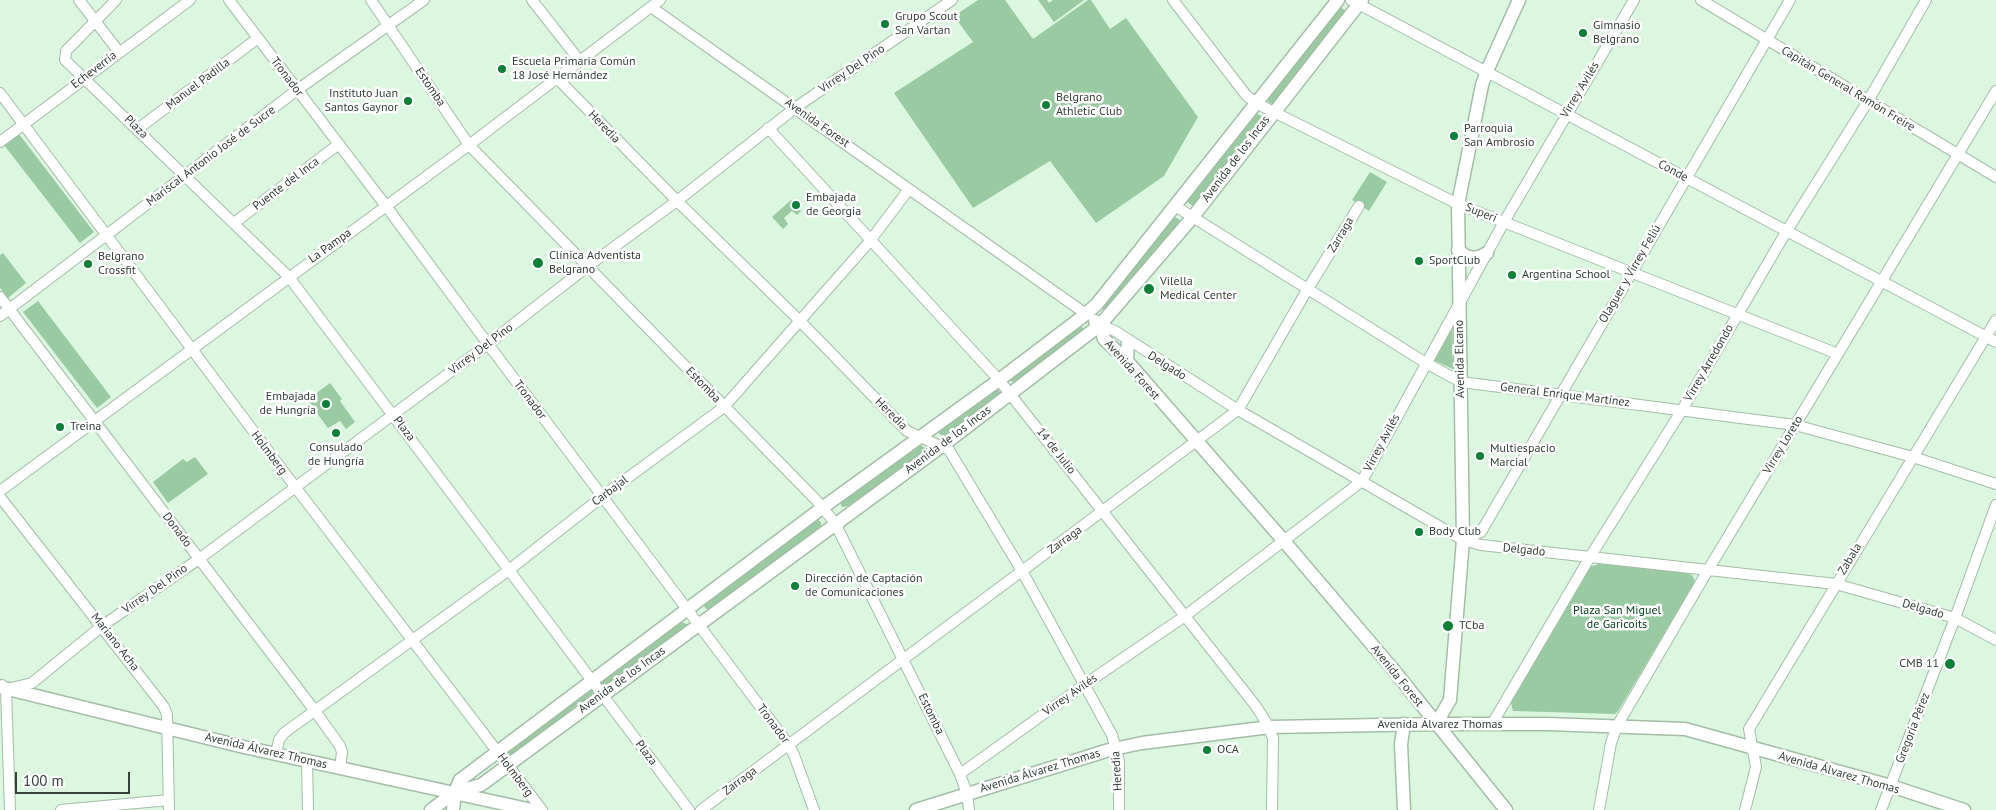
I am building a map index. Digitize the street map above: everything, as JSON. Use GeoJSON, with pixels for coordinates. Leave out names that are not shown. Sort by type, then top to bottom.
{"type":"FeatureCollection","features":[{"type":"Feature","properties":{"kind":"main road","name":"Avenida de los Incas"},"geometry":{"type":"LineString","coordinates":[[455,792],[460,780],[497,751],[822,508],[1000,380],[1086,314],[1097,304],[1338,0]]}},
{"type":"Feature","properties":{"kind":"main road","name":"Avenida Elcano"},"geometry":{"type":"LineString","coordinates":[[1436,724],[1450,700],[1464,540],[1458,204],[1486,73],[1520,0]]}},
{"type":"Feature","properties":{"kind":"main road","name":"Avenida de los Incas"},"geometry":{"type":"LineString","coordinates":[[431,810],[455,792],[481,785],[942,446],[1100,325],[1192,218],[1357,1]]}},
{"type":"Feature","properties":{"kind":"main road"},"geometry":{"type":"LineString","coordinates":[[1458,250],[1466,256],[1473,258],[1487,253]]}},
{"type":"Feature","properties":{"kind":"main road","name":"Avenida Forest"},"geometry":{"type":"LineString","coordinates":[[1086,314],[1100,325],[1104,339],[1127,361],[1392,668],[1506,810]]}},
{"type":"Feature","properties":{"kind":"main road"},"geometry":{"type":"LineString","coordinates":[[1127,361],[1128,341]]}},
{"type":"Feature","properties":{"kind":"main road","name":"Avenida Álvarez Thomas"},"geometry":{"type":"LineString","coordinates":[[2,687],[276,754],[532,810]]}},
{"type":"Feature","properties":{"kind":"main road"},"geometry":{"type":"LineString","coordinates":[[1404,724],[1401,744],[1404,810]]}},
{"type":"Feature","properties":{"kind":"main road","name":"Avenida Álvarez Thomas"},"geometry":{"type":"LineString","coordinates":[[916,810],[1116,748],[1174,738],[1270,727],[1492,724],[1685,729],[1891,786],[1964,810]]}},
{"type":"Feature","properties":{"kind":"main road"},"geometry":{"type":"LineString","coordinates":[[452,810],[455,792]]}},
{"type":"Feature","properties":{"kind":"street"},"geometry":{"type":"LineString","coordinates":[[79,0],[118,52]]}},
{"type":"Feature","properties":{"kind":"street"},"geometry":{"type":"LineString","coordinates":[[94,21],[116,0]]}},
{"type":"Feature","properties":{"kind":"street","name":"Echeverría"},"geometry":{"type":"LineString","coordinates":[[0,142],[190,0]]}},
{"type":"Feature","properties":{"kind":"street","name":"Tronador"},"geometry":{"type":"LineString","coordinates":[[229,0],[386,206],[698,626],[789,744],[814,810]]}},
{"type":"Feature","properties":{"kind":"street","name":"Estomba"},"geometry":{"type":"LineString","coordinates":[[371,0],[469,145],[835,523],[904,658],[960,774],[967,794],[969,810]]}},
{"type":"Feature","properties":{"kind":"street","name":"Mariscal Antonio José de Sucre"},"geometry":{"type":"LineString","coordinates":[[0,316],[298,90],[424,0]]}},
{"type":"Feature","properties":{"kind":"street"},"geometry":{"type":"LineString","coordinates":[[532,0],[579,60]]}},
{"type":"Feature","properties":{"kind":"street","name":"La Pampa"},"geometry":{"type":"LineString","coordinates":[[0,491],[469,145],[556,77],[660,0]]}},
{"type":"Feature","properties":{"kind":"street","name":"Virrey Del Pino"},"geometry":{"type":"LineString","coordinates":[[2,687],[32,683],[102,626],[199,559],[394,415],[676,201],[768,128],[952,0]]}},
{"type":"Feature","properties":{"kind":"street","name":"Superí"},"geometry":{"type":"LineString","coordinates":[[1173,0],[1246,95],[1256,103],[1458,204],[1838,354]]}},
{"type":"Feature","properties":{"kind":"street","name":"Virrey Avilés"},"geometry":{"type":"LineString","coordinates":[[960,774],[1084,685],[1185,616],[1362,481],[1459,301],[1634,0]]}},
{"type":"Feature","properties":{"kind":"street","name":"Capitán General Ramón Freire"},"geometry":{"type":"LineString","coordinates":[[1701,0],[1996,178]]}},
{"type":"Feature","properties":{"kind":"street","name":"Olaguer y Virrey Feliú"},"geometry":{"type":"LineString","coordinates":[[1464,540],[1481,532],[1560,393],[1790,0]]}},
{"type":"Feature","properties":{"kind":"street","name":"Virrey Arredondo"},"geometry":{"type":"LineString","coordinates":[[1492,724],[1590,558],[1682,410],[1786,232],[1868,101],[1926,0]]}},
{"type":"Feature","properties":{"kind":"street","name":"Conde"},"geometry":{"type":"LineString","coordinates":[[1357,1],[1486,73],[1996,342]]}},
{"type":"Feature","properties":{"kind":"street","name":"Avenida Forest"},"geometry":{"type":"LineString","coordinates":[[651,7],[1086,314]]}},
{"type":"Feature","properties":{"kind":"street","name":"Plaza"},"geometry":{"type":"LineString","coordinates":[[94,21],[66,51],[65,60],[289,277],[689,810]]}},
{"type":"Feature","properties":{"kind":"street","name":"Manuel Padilla"},"geometry":{"type":"LineString","coordinates":[[138,129],[258,38]]}},
{"type":"Feature","properties":{"kind":"street","name":"Heredia"},"geometry":{"type":"LineString","coordinates":[[556,77],[676,201],[800,321],[907,431],[949,450],[1022,571],[1112,734],[1119,761],[1119,810]]}},
{"type":"Feature","properties":{"kind":"street","name":"Virrey Loreto"},"geometry":{"type":"LineString","coordinates":[[1599,810],[1611,743],[1617,726],[1708,570],[1996,90]]}},
{"type":"Feature","properties":{"kind":"street","name":"Holmberg"},"geometry":{"type":"LineString","coordinates":[[0,93],[296,488],[542,810]]}},
{"type":"Feature","properties":{"kind":"street","name":"14 de Julio"},"geometry":{"type":"LineString","coordinates":[[768,128],[1000,380],[1255,705],[1270,727],[1273,738],[1272,810]]}},
{"type":"Feature","properties":{"kind":"street","name":"Puente del Inca"},"geometry":{"type":"LineString","coordinates":[[234,224],[339,144]]}},
{"type":"Feature","properties":{"kind":"street","name":"Carbajal"},"geometry":{"type":"LineString","coordinates":[[276,754],[279,740],[284,733],[508,570],[602,496],[724,407],[870,241],[909,189]]}},
{"type":"Feature","properties":{"kind":"street","name":"General Enrique Martínez"},"geometry":{"type":"LineString","coordinates":[[1175,206],[1307,290],[1426,363],[1461,382],[1560,393],[1795,425],[1913,457],[1996,484]]}},
{"type":"Feature","properties":{"kind":"street","name":"Zarraga"},"geometry":{"type":"LineString","coordinates":[[701,810],[1238,410],[1307,290],[1359,206]]}},
{"type":"Feature","properties":{"kind":"street","name":"Donado"},"geometry":{"type":"LineString","coordinates":[[0,297],[315,711],[340,746],[342,752],[340,768]]}},
{"type":"Feature","properties":{"kind":"street","name":"Zabala"},"geometry":{"type":"LineString","coordinates":[[1745,810],[1756,768],[1749,729],[1996,320]]}},
{"type":"Feature","properties":{"kind":"street","name":"Delgado"},"geometry":{"type":"LineString","coordinates":[[1100,325],[1115,331],[1238,410],[1464,540],[1481,545],[1590,558],[1836,584],[1955,618],[1996,640]]}},
{"type":"Feature","properties":{"kind":"street","name":"Mariano Acha"},"geometry":{"type":"LineString","coordinates":[[0,497],[164,707],[167,728],[169,805]]}},
{"type":"Feature","properties":{"kind":"street","name":"Gregoria Pérez"},"geometry":{"type":"LineString","coordinates":[[1881,810],[1955,618],[1996,505]]}},
{"type":"Feature","properties":{"kind":"street"},"geometry":{"type":"LineString","coordinates":[[2,687],[10,810]]}},
{"type":"Feature","properties":{"kind":"street"},"geometry":{"type":"LineString","coordinates":[[306,760],[308,810]]}},
{"type":"Feature","properties":{"kind":"street"},"geometry":{"type":"LineString","coordinates":[[61,810],[169,805]]}},
{"type":"Feature","properties":{"kind":"green space","name":"Belgrano Athletic Club"},"geometry":{"type":"Polygon","coordinates":[[[978,0],[1005,0],[1033,39],[1088,0],[1091,0],[1110,29],[1126,18],[1198,117],[1164,176],[1096,223],[1050,161],[973,208],[894,93],[973,42],[954,16],[978,0]]]}},
{"type":"Feature","properties":{"kind":"green space"},"geometry":{"type":"Polygon","coordinates":[[[1038,0],[1047,0],[1049,3],[1053,0],[1084,0],[1054,22],[1038,0]]]}},
{"type":"Feature","properties":{"kind":"green space"},"geometry":{"type":"Polygon","coordinates":[[[1340,7],[1346,11],[1273,104],[1269,103],[1267,98],[1340,7]]]}},
{"type":"Feature","properties":{"kind":"green space"},"geometry":{"type":"Polygon","coordinates":[[[1256,113],[1263,117],[1193,206],[1187,202],[1256,113]]]}},
{"type":"Feature","properties":{"kind":"green space"},"geometry":{"type":"Polygon","coordinates":[[[19,134],[94,232],[80,243],[4,145],[19,134]]]}},
{"type":"Feature","properties":{"kind":"green space"},"geometry":{"type":"Polygon","coordinates":[[[1370,172],[1387,182],[1369,211],[1352,200],[1370,172]]]}},
{"type":"Feature","properties":{"kind":"green space"},"geometry":{"type":"Polygon","coordinates":[[[791,200],[801,211],[797,215],[792,211],[784,218],[788,224],[783,229],[772,217],[791,200]]]}},
{"type":"Feature","properties":{"kind":"green space"},"geometry":{"type":"Polygon","coordinates":[[[1174,217],[1179,219],[1181,224],[1108,310],[1102,309],[1101,304],[1174,217]]]}},
{"type":"Feature","properties":{"kind":"green space"},"geometry":{"type":"Polygon","coordinates":[[[3,253],[26,283],[8,298],[0,288],[0,255],[3,253]]]}},
{"type":"Feature","properties":{"kind":"green space"},"geometry":{"type":"Polygon","coordinates":[[[38,301],[111,397],[97,408],[23,312],[38,301]]]}},
{"type":"Feature","properties":{"kind":"green space"},"geometry":{"type":"Polygon","coordinates":[[[1080,325],[1084,332],[1016,382],[1010,381],[1010,376],[1080,325]]]}},
{"type":"Feature","properties":{"kind":"green space"},"geometry":{"type":"Polygon","coordinates":[[[1452,328],[1453,369],[1433,360],[1452,328]]]}},
{"type":"Feature","properties":{"kind":"green space"},"geometry":{"type":"Polygon","coordinates":[[[330,383],[355,422],[346,429],[340,421],[328,428],[307,400],[330,383]]]}},
{"type":"Feature","properties":{"kind":"green space"},"geometry":{"type":"Polygon","coordinates":[[[996,386],[1003,396],[944,439],[936,429],[996,386]]]}},
{"type":"Feature","properties":{"kind":"green space"},"geometry":{"type":"Polygon","coordinates":[[[918,444],[924,447],[925,451],[848,506],[842,507],[840,502],[918,444]]]}},
{"type":"Feature","properties":{"kind":"green space"},"geometry":{"type":"Polygon","coordinates":[[[195,457],[208,474],[168,503],[153,482],[183,459],[187,462],[195,457]]]}},
{"type":"Feature","properties":{"kind":"green space"},"geometry":{"type":"Polygon","coordinates":[[[817,519],[821,522],[821,527],[711,609],[706,609],[704,606],[706,604],[817,519]]]}},
{"type":"Feature","properties":{"kind":"green space","name":"Plaza San Miguel de Garicoits"},"geometry":{"type":"Polygon","coordinates":[[[1608,563],[1688,573],[1693,576],[1695,582],[1615,714],[1513,711],[1510,699],[1539,655],[1590,567],[1608,563]]]}},
{"type":"Feature","properties":{"kind":"green space"},"geometry":{"type":"Polygon","coordinates":[[[681,622],[687,624],[688,628],[607,684],[601,684],[601,678],[681,622]]]}},
{"type":"Feature","properties":{"kind":"green space"},"geometry":{"type":"Polygon","coordinates":[[[589,688],[593,692],[592,696],[515,753],[507,754],[506,751],[589,688]]]}},
{"type":"Feature","properties":{"kind":"place","name":"Grupo Scout San Vartan"},"geometry":{"type":"Point","coordinates":[885,24]}},
{"type":"Feature","properties":{"kind":"place","name":"Gimnasio Belgrano"},"geometry":{"type":"Point","coordinates":[1583,33]}},
{"type":"Feature","properties":{"kind":"place","name":"Escuela Primaria Común 18 José Hernández"},"geometry":{"type":"Point","coordinates":[502,69]}},
{"type":"Feature","properties":{"kind":"place","name":"Instituto Juan Santos Gaynor"},"geometry":{"type":"Point","coordinates":[408,101]}},
{"type":"Feature","properties":{"kind":"place","name":"Belgrano Athletic Club"},"geometry":{"type":"Point","coordinates":[1046,105]}},
{"type":"Feature","properties":{"kind":"place","name":"Parroquia San Ambrosio"},"geometry":{"type":"Point","coordinates":[1454,136]}},
{"type":"Feature","properties":{"kind":"place","name":"Embajada de Georgia"},"geometry":{"type":"Point","coordinates":[796,205]}},
{"type":"Feature","properties":{"kind":"place","name":"SportClub"},"geometry":{"type":"Point","coordinates":[1419,261]}},
{"type":"Feature","properties":{"kind":"place","name":"Clínica Adventista Belgrano"},"geometry":{"type":"Point","coordinates":[538,263]}},
{"type":"Feature","properties":{"kind":"place","name":"Belgrano Crossfit"},"geometry":{"type":"Point","coordinates":[88,264]}},
{"type":"Feature","properties":{"kind":"place","name":"Argentina School"},"geometry":{"type":"Point","coordinates":[1512,275]}},
{"type":"Feature","properties":{"kind":"place","name":"Vilella Medical Center"},"geometry":{"type":"Point","coordinates":[1149,289]}},
{"type":"Feature","properties":{"kind":"place","name":"Embajada de Hungría"},"geometry":{"type":"Point","coordinates":[326,404]}},
{"type":"Feature","properties":{"kind":"place","name":"Treina"},"geometry":{"type":"Point","coordinates":[60,427]}},
{"type":"Feature","properties":{"kind":"place","name":"Consulado de Hungría"},"geometry":{"type":"Point","coordinates":[336,433]}},
{"type":"Feature","properties":{"kind":"place","name":"Multiespacio Marcial"},"geometry":{"type":"Point","coordinates":[1480,456]}},
{"type":"Feature","properties":{"kind":"place","name":"Body Club"},"geometry":{"type":"Point","coordinates":[1419,532]}},
{"type":"Feature","properties":{"kind":"place","name":"Dirección de Captación de Comunicaciones"},"geometry":{"type":"Point","coordinates":[795,586]}},
{"type":"Feature","properties":{"kind":"place","name":"TCba"},"geometry":{"type":"Point","coordinates":[1448,626]}},
{"type":"Feature","properties":{"kind":"place","name":"CMB 11"},"geometry":{"type":"Point","coordinates":[1950,664]}},
{"type":"Feature","properties":{"kind":"place","name":"OCA"},"geometry":{"type":"Point","coordinates":[1207,750]}}]}
